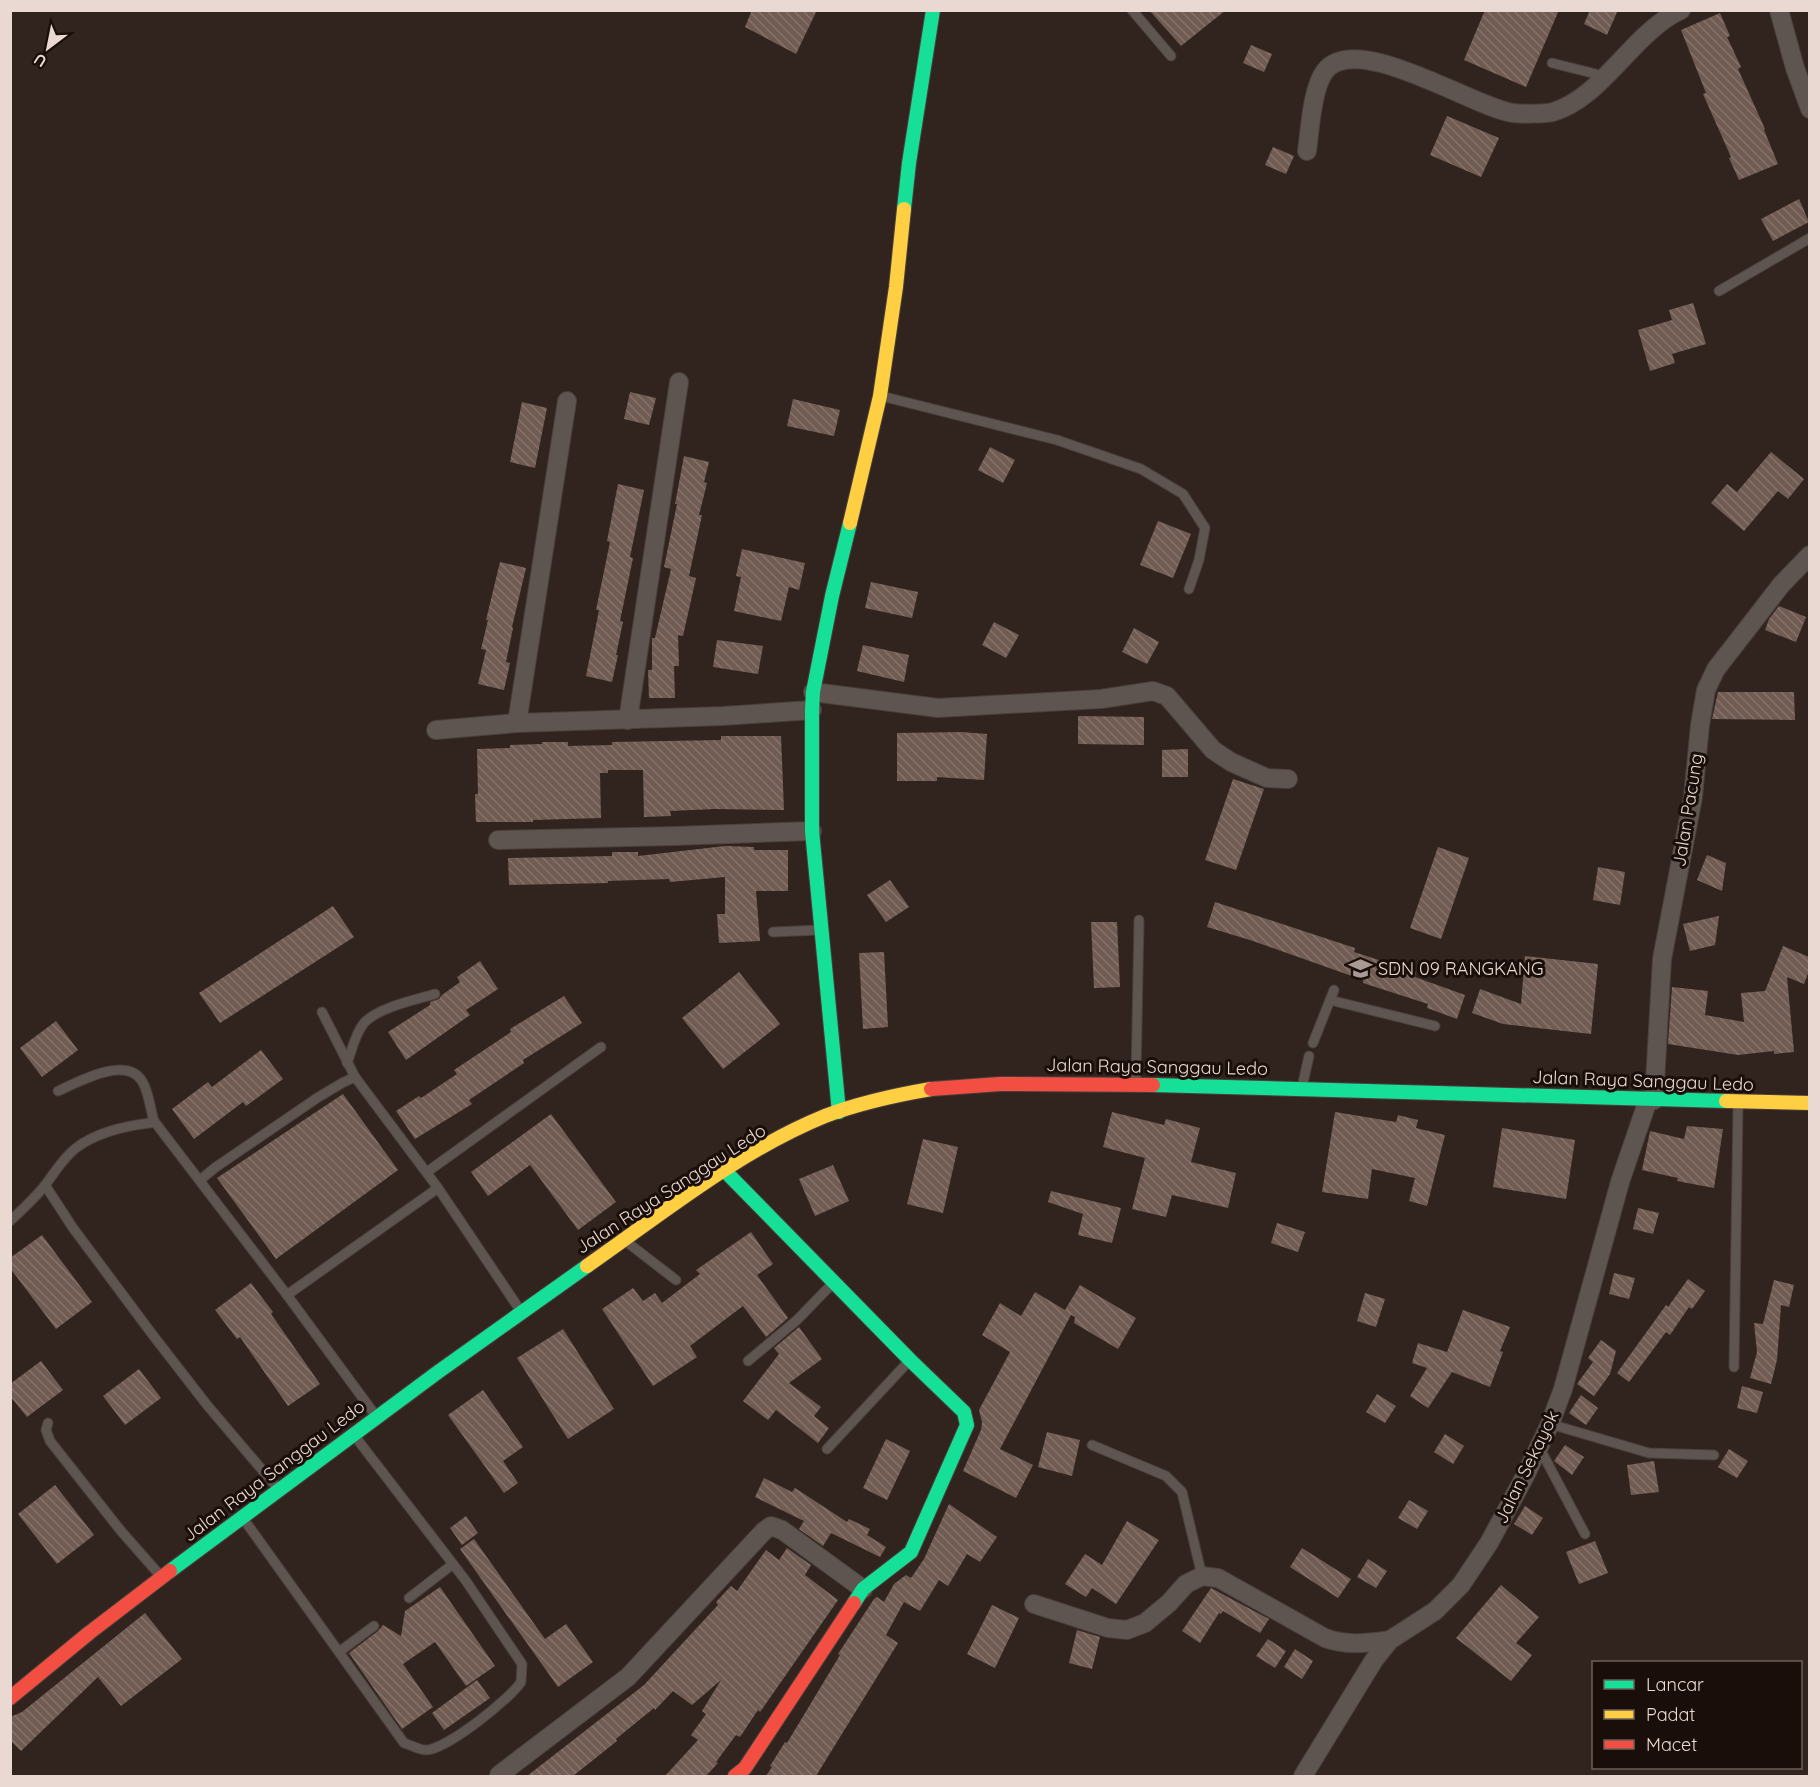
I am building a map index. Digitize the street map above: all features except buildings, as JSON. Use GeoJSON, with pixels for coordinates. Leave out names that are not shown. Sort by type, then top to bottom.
{"type":"FeatureCollection","features":[{"type":"Feature","properties":{"kind":"main road"},"geometry":{"type":"LineString","coordinates":[[839,1112],[812,831],[812,701],[832,596],[880,396],[896,287],[909,163],[933,10]]}},
{"type":"Feature","properties":{"kind":"main road","name":"Jalan Raya Sanggau Ledo"},"geometry":{"type":"LineString","coordinates":[[10,1698],[69,1648],[161,1578],[521,1311],[725,1171],[790,1132],[829,1114],[903,1095],[964,1086],[1019,1084],[1136,1084],[1809,1103]]}},
{"type":"Feature","properties":{"kind":"main road"},"geometry":{"type":"LineString","coordinates":[[725,1171],[964,1412],[967,1425],[911,1552],[863,1589],[740,1774]]}},
{"type":"Feature","properties":{"kind":"street"},"geometry":{"type":"LineString","coordinates":[[1307,151],[1317,91],[1325,71],[1338,61],[1355,59],[1384,64],[1429,78],[1483,103],[1512,113],[1553,112],[1582,97],[1659,22],[1681,10]]}},
{"type":"Feature","properties":{"kind":"street"},"geometry":{"type":"LineString","coordinates":[[1779,10],[1809,109]]}},
{"type":"Feature","properties":{"kind":"street"},"geometry":{"type":"LineString","coordinates":[[628,720],[679,382]]}},
{"type":"Feature","properties":{"kind":"street"},"geometry":{"type":"LineString","coordinates":[[517,723],[567,401]]}},
{"type":"Feature","properties":{"kind":"street","name":"Jalan Pacung"},"geometry":{"type":"LineString","coordinates":[[1651,1100],[1662,959],[1693,797],[1706,690],[1716,669],[1781,585],[1809,555]]}},
{"type":"Feature","properties":{"kind":"street"},"geometry":{"type":"LineString","coordinates":[[436,730],[517,723],[628,720],[812,701],[938,708],[1101,699],[1153,691],[1167,696],[1213,750],[1231,762],[1267,778],[1288,779]]}},
{"type":"Feature","properties":{"kind":"street"},"geometry":{"type":"LineString","coordinates":[[498,840],[675,837],[812,831]]}},
{"type":"Feature","properties":{"kind":"street","name":"Jalan Sekayok"},"geometry":{"type":"LineString","coordinates":[[1303,1776],[1369,1667],[1390,1640],[1435,1611],[1461,1586],[1490,1543],[1550,1424],[1563,1389],[1623,1174],[1651,1100]]}},
{"type":"Feature","properties":{"kind":"street"},"geometry":{"type":"LineString","coordinates":[[499,1775],[628,1677],[771,1526],[782,1530],[863,1589]]}},
{"type":"Feature","properties":{"kind":"street"},"geometry":{"type":"LineString","coordinates":[[1034,1604],[1108,1628],[1127,1630],[1145,1623],[1169,1603],[1186,1584],[1202,1576],[1218,1578],[1325,1638],[1341,1644],[1390,1640]]}},
{"type":"Feature","properties":{"kind":"lane"},"geometry":{"type":"LineString","coordinates":[[1132,10],[1171,56]]}},
{"type":"Feature","properties":{"kind":"lane"},"geometry":{"type":"LineString","coordinates":[[1552,63],[1604,76]]}},
{"type":"Feature","properties":{"kind":"lane"},"geometry":{"type":"LineString","coordinates":[[1719,291],[1809,238]]}},
{"type":"Feature","properties":{"kind":"lane"},"geometry":{"type":"LineString","coordinates":[[880,396],[1057,440],[1141,469],[1184,494],[1206,528],[1199,560],[1189,589]]}},
{"type":"Feature","properties":{"kind":"lane"},"geometry":{"type":"LineString","coordinates":[[1136,1084],[1139,920]]}},
{"type":"Feature","properties":{"kind":"lane"},"geometry":{"type":"LineString","coordinates":[[773,932],[821,930]]}},
{"type":"Feature","properties":{"kind":"lane"},"geometry":{"type":"LineString","coordinates":[[1313,1043],[1334,990]]}},
{"type":"Feature","properties":{"kind":"lane"},"geometry":{"type":"LineString","coordinates":[[347,1063],[357,1035],[365,1022],[388,1008],[435,994]]}},
{"type":"Feature","properties":{"kind":"lane"},"geometry":{"type":"LineString","coordinates":[[1330,1000],[1434,1026]]}},
{"type":"Feature","properties":{"kind":"lane"},"geometry":{"type":"LineString","coordinates":[[322,1012],[355,1077],[427,1172],[521,1311]]}},
{"type":"Feature","properties":{"kind":"lane"},"geometry":{"type":"LineString","coordinates":[[427,1172],[601,1047]]}},
{"type":"Feature","properties":{"kind":"lane"},"geometry":{"type":"LineString","coordinates":[[1302,1088],[1309,1056]]}},
{"type":"Feature","properties":{"kind":"lane"},"geometry":{"type":"LineString","coordinates":[[58,1091],[85,1079],[117,1069],[134,1072],[143,1082],[154,1121],[287,1294],[376,1417]]}},
{"type":"Feature","properties":{"kind":"lane"},"geometry":{"type":"LineString","coordinates":[[200,1180],[317,1098],[355,1077]]}},
{"type":"Feature","properties":{"kind":"lane"},"geometry":{"type":"LineString","coordinates":[[1734,1367],[1738,1102]]}},
{"type":"Feature","properties":{"kind":"lane"},"geometry":{"type":"LineString","coordinates":[[10,1221],[45,1185],[76,1148],[96,1136],[122,1126],[154,1121]]}},
{"type":"Feature","properties":{"kind":"lane"},"geometry":{"type":"LineString","coordinates":[[45,1185],[152,1334],[207,1405],[280,1490]]}},
{"type":"Feature","properties":{"kind":"lane"},"geometry":{"type":"LineString","coordinates":[[287,1294],[438,1188]]}},
{"type":"Feature","properties":{"kind":"lane"},"geometry":{"type":"LineString","coordinates":[[624,1240],[676,1280]]}},
{"type":"Feature","properties":{"kind":"lane"},"geometry":{"type":"LineString","coordinates":[[748,1361],[797,1320],[835,1282]]}},
{"type":"Feature","properties":{"kind":"lane"},"geometry":{"type":"LineString","coordinates":[[827,1449],[910,1360]]}},
{"type":"Feature","properties":{"kind":"lane"},"geometry":{"type":"LineString","coordinates":[[48,1423],[46,1430],[50,1441],[161,1578]]}},
{"type":"Feature","properties":{"kind":"lane"},"geometry":{"type":"LineString","coordinates":[[1550,1424],[1648,1453],[1714,1455]]}},
{"type":"Feature","properties":{"kind":"lane"},"geometry":{"type":"LineString","coordinates":[[242,1517],[404,1743],[427,1750],[442,1744],[498,1707],[522,1682],[522,1664],[453,1564],[354,1435]]}},
{"type":"Feature","properties":{"kind":"lane"},"geometry":{"type":"LineString","coordinates":[[1092,1445],[1166,1476],[1182,1492],[1202,1576]]}},
{"type":"Feature","properties":{"kind":"lane"},"geometry":{"type":"LineString","coordinates":[[1539,1447],[1585,1534]]}},
{"type":"Feature","properties":{"kind":"lane"},"geometry":{"type":"LineString","coordinates":[[409,1598],[453,1564]]}},
{"type":"Feature","properties":{"kind":"lane"},"geometry":{"type":"LineString","coordinates":[[339,1652],[374,1626]]}},
{"type":"Feature","properties":{"kind":"traffic: fast"},"geometry":{"type":"LineString","coordinates":[[904,209],[933,10]]}},
{"type":"Feature","properties":{"kind":"traffic: fast"},"geometry":{"type":"LineString","coordinates":[[839,1112],[812,831],[812,710],[813,692],[832,596],[850,523]]}},
{"type":"Feature","properties":{"kind":"traffic: fast"},"geometry":{"type":"LineString","coordinates":[[1153,1085],[1726,1101]]}},
{"type":"Feature","properties":{"kind":"traffic: fast"},"geometry":{"type":"LineString","coordinates":[[725,1171],[964,1412],[967,1425],[911,1552],[863,1589],[854,1603]]}},
{"type":"Feature","properties":{"kind":"traffic: fast"},"geometry":{"type":"LineString","coordinates":[[170,1571],[438,1372],[587,1266]]}},
{"type":"Feature","properties":{"kind":"traffic: slow"},"geometry":{"type":"LineString","coordinates":[[850,523],[880,396],[896,287],[904,209]]}},
{"type":"Feature","properties":{"kind":"traffic: slow"},"geometry":{"type":"LineString","coordinates":[[587,1266],[702,1184],[793,1130],[851,1107],[931,1089]]}},
{"type":"Feature","properties":{"kind":"traffic: slow"},"geometry":{"type":"LineString","coordinates":[[1726,1101],[1810,1103]]}},
{"type":"Feature","properties":{"kind":"traffic: jam"},"geometry":{"type":"LineString","coordinates":[[931,1089],[1000,1084],[1153,1085]]}},
{"type":"Feature","properties":{"kind":"traffic: jam"},"geometry":{"type":"LineString","coordinates":[[10,1698],[170,1571]]}},
{"type":"Feature","properties":{"kind":"traffic: jam"},"geometry":{"type":"LineString","coordinates":[[735,1776],[745,1768],[854,1603]]}},
{"type":"Feature","properties":{"kind":"place","name":"SDN 09 RANGKANG"},"geometry":{"type":"Point","coordinates":[1360,969]}}]}
